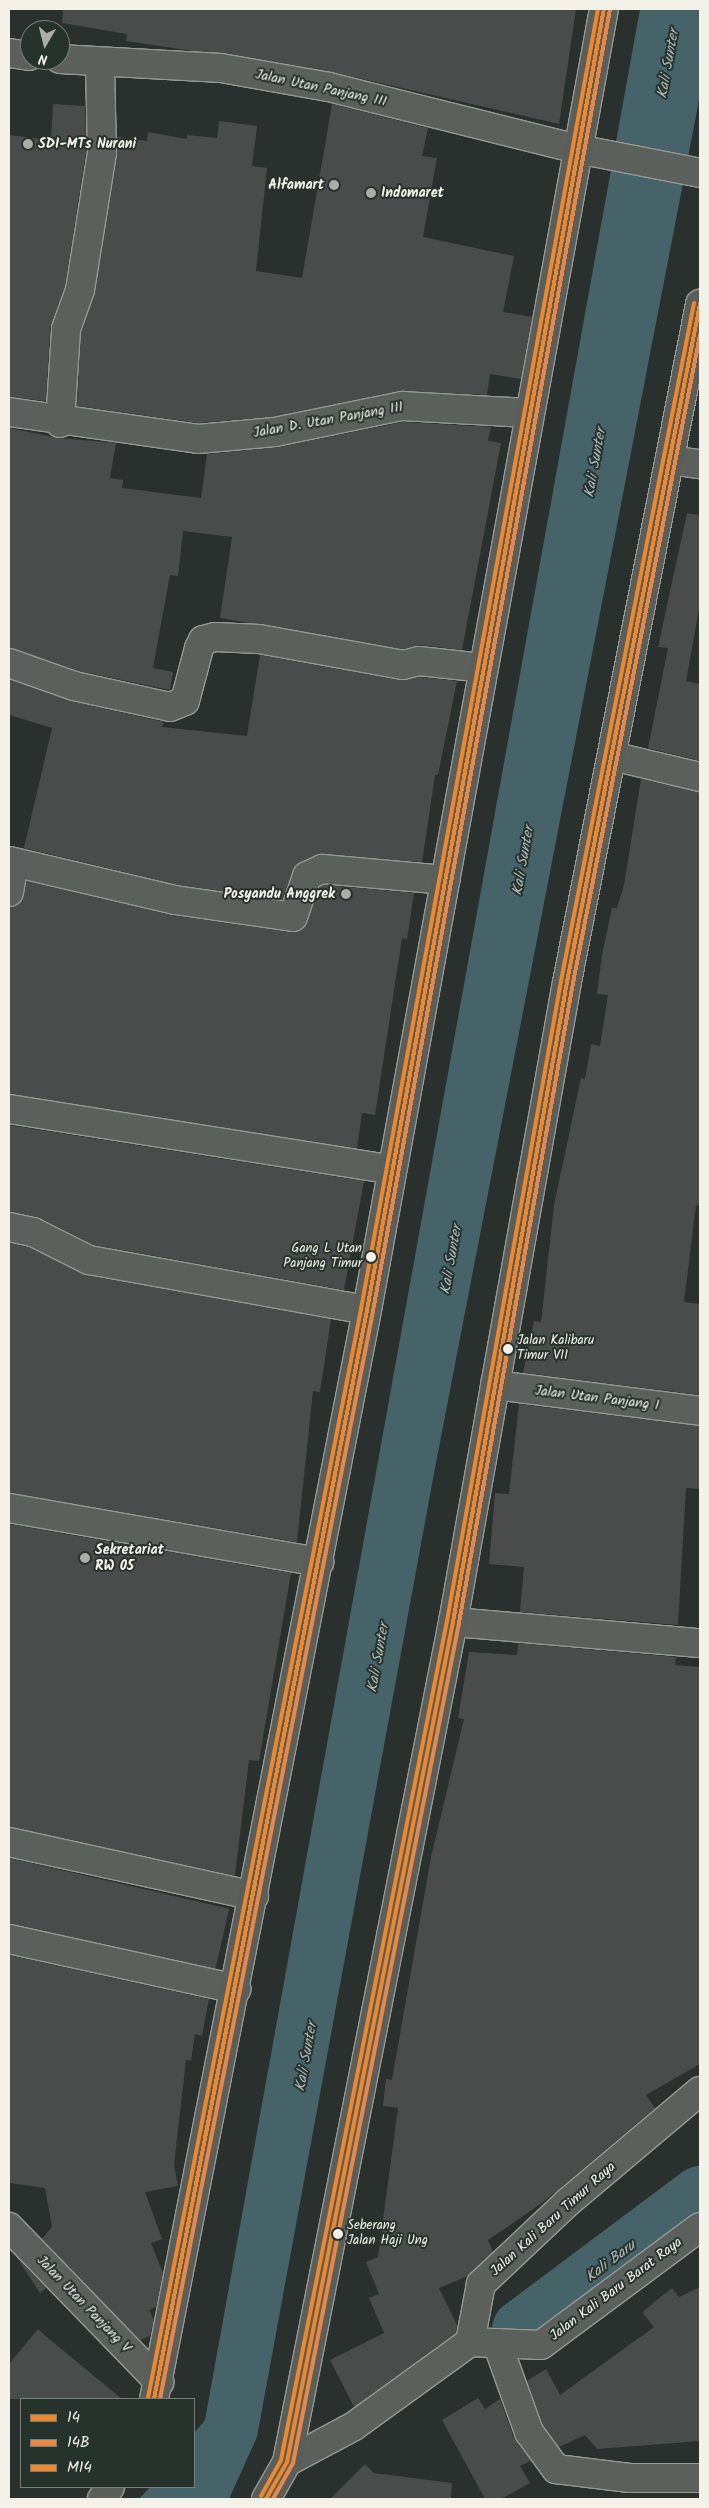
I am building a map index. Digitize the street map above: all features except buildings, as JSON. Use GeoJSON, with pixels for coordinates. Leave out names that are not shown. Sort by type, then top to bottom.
{"type":"FeatureCollection","features":[{"type":"Feature","properties":{"kind":"main road"},"geometry":{"type":"LineString","coordinates":[[157,2391],[237,1989],[367,1310],[529,414],[586,151],[604,9]]}},
{"type":"Feature","properties":{"kind":"main road"},"geometry":{"type":"LineString","coordinates":[[267,2498],[286,2464],[453,1622],[494,1385],[612,756],[700,304]]}},
{"type":"Feature","properties":{"kind":"main road"},"geometry":{"type":"LineString","coordinates":[[102,2499],[109,2488]]}},
{"type":"Feature","properties":{"kind":"street","name":"Jalan Utan Panjang III"},"geometry":{"type":"LineString","coordinates":[[70,60],[221,68],[329,87],[586,151],[700,173]]}},
{"type":"Feature","properties":{"kind":"street"},"geometry":{"type":"LineString","coordinates":[[60,422],[66,329],[80,290],[102,153],[100,63]]}},
{"type":"Feature","properties":{"kind":"street","name":"Jalan D. Utan Panjang III"},"geometry":{"type":"LineString","coordinates":[[9,412],[60,422],[198,439],[275,432],[402,406],[529,414]]}},
{"type":"Feature","properties":{"kind":"street"},"geometry":{"type":"LineString","coordinates":[[670,460],[700,464]]}},
{"type":"Feature","properties":{"kind":"street"},"geometry":{"type":"LineString","coordinates":[[9,663],[74,686],[170,707],[185,701],[199,648],[203,640],[215,637],[258,639],[403,665],[419,662],[483,668]]}},
{"type":"Feature","properties":{"kind":"street"},"geometry":{"type":"LineString","coordinates":[[612,756],[700,777]]}},
{"type":"Feature","properties":{"kind":"street"},"geometry":{"type":"LineString","coordinates":[[9,892],[12,862],[185,902],[293,917],[307,876],[322,869],[446,880]]}},
{"type":"Feature","properties":{"kind":"street"},"geometry":{"type":"LineString","coordinates":[[9,1109],[392,1170]]}},
{"type":"Feature","properties":{"kind":"street"},"geometry":{"type":"LineString","coordinates":[[9,1226],[33,1232],[54,1246],[89,1260],[367,1310]]}},
{"type":"Feature","properties":{"kind":"street","name":"Jalan Utan Panjang 1"},"geometry":{"type":"LineString","coordinates":[[494,1385],[700,1411]]}},
{"type":"Feature","properties":{"kind":"street"},"geometry":{"type":"LineString","coordinates":[[9,1508],[319,1562]]}},
{"type":"Feature","properties":{"kind":"street"},"geometry":{"type":"LineString","coordinates":[[453,1622],[700,1643]]}},
{"type":"Feature","properties":{"kind":"street"},"geometry":{"type":"LineString","coordinates":[[9,1842],[254,1896]]}},
{"type":"Feature","properties":{"kind":"street"},"geometry":{"type":"LineString","coordinates":[[9,1939],[237,1989]]}},
{"type":"Feature","properties":{"kind":"street","name":"Jalan Kali Baru Timur Raya"},"geometry":{"type":"LineString","coordinates":[[470,2342],[481,2284],[568,2202],[700,2092]]}},
{"type":"Feature","properties":{"kind":"street","name":"Jalan Utan Panjang V"},"geometry":{"type":"LineString","coordinates":[[9,2227],[157,2391]]}},
{"type":"Feature","properties":{"kind":"street","name":"Jalan Kali Baru Barat Raya"},"geometry":{"type":"LineString","coordinates":[[470,2342],[541,2345],[700,2227]]}},
{"type":"Feature","properties":{"kind":"street"},"geometry":{"type":"LineString","coordinates":[[286,2464],[354,2426],[470,2342]]}},
{"type":"Feature","properties":{"kind":"street"},"geometry":{"type":"LineString","coordinates":[[497,2343],[529,2432],[556,2468],[629,2478],[700,2478]]}},
{"type":"Feature","properties":{"kind":"water","name":"Kali Sunter"},"geometry":{"type":"Polygon","coordinates":[[[640,9],[700,9],[700,95],[435,1468],[257,2437],[229,2499],[139,2499],[149,2488],[195,2488],[195,2432],[205,2420],[640,9]]]}},
{"type":"Feature","properties":{"kind":"waterway","name":"Kali Baru"},"geometry":{"type":"LineString","coordinates":[[521,2329],[700,2195]]}},
{"type":"Feature","properties":{"kind":"transit line","name":"M14"},"geometry":{"type":"LineString","coordinates":[[148,2398],[361,1309],[598,9]]}},
{"type":"Feature","properties":{"kind":"transit line","name":"14"},"geometry":{"type":"LineString","coordinates":[[154,2398],[367,1310],[604,9]]}},
{"type":"Feature","properties":{"kind":"transit line","name":"14B"},"geometry":{"type":"LineString","coordinates":[[160,2398],[373,1311],[610,10]]}},
{"type":"Feature","properties":{"kind":"transit line","name":"M14"},"geometry":{"type":"LineString","coordinates":[[261,2496],[281,2460],[447,1621],[561,981],[694,303]]}},
{"type":"Feature","properties":{"kind":"transit line","name":"14"},"geometry":{"type":"LineString","coordinates":[[266,2499],[287,2462],[453,1622],[567,982],[700,304]]}},
{"type":"Feature","properties":{"kind":"transit line","name":"14B"},"geometry":{"type":"LineString","coordinates":[[273,2499],[293,2463],[459,1623],[573,983],[700,335]]}},
{"type":"Feature","properties":{"kind":"place","name":"SDI-MTs Nurani"},"geometry":{"type":"Point","coordinates":[28,144]}},
{"type":"Feature","properties":{"kind":"place","name":"Alfamart"},"geometry":{"type":"Point","coordinates":[334,185]}},
{"type":"Feature","properties":{"kind":"place","name":"Indomaret"},"geometry":{"type":"Point","coordinates":[371,193]}},
{"type":"Feature","properties":{"kind":"place","name":"Posyandu Anggrek"},"geometry":{"type":"Point","coordinates":[346,894]}},
{"type":"Feature","properties":{"kind":"place","name":"Gang L Utan Panjang Timur"},"geometry":{"type":"Point","coordinates":[371,1257]}},
{"type":"Feature","properties":{"kind":"place","name":"Jalan Kalibaru Timur VII"},"geometry":{"type":"Point","coordinates":[508,1349]}},
{"type":"Feature","properties":{"kind":"place","name":"Sekretariat RW 05"},"geometry":{"type":"Point","coordinates":[85,1558]}},
{"type":"Feature","properties":{"kind":"place","name":"Seberang Jalan Haji Ung"},"geometry":{"type":"Point","coordinates":[338,2234]}}]}
